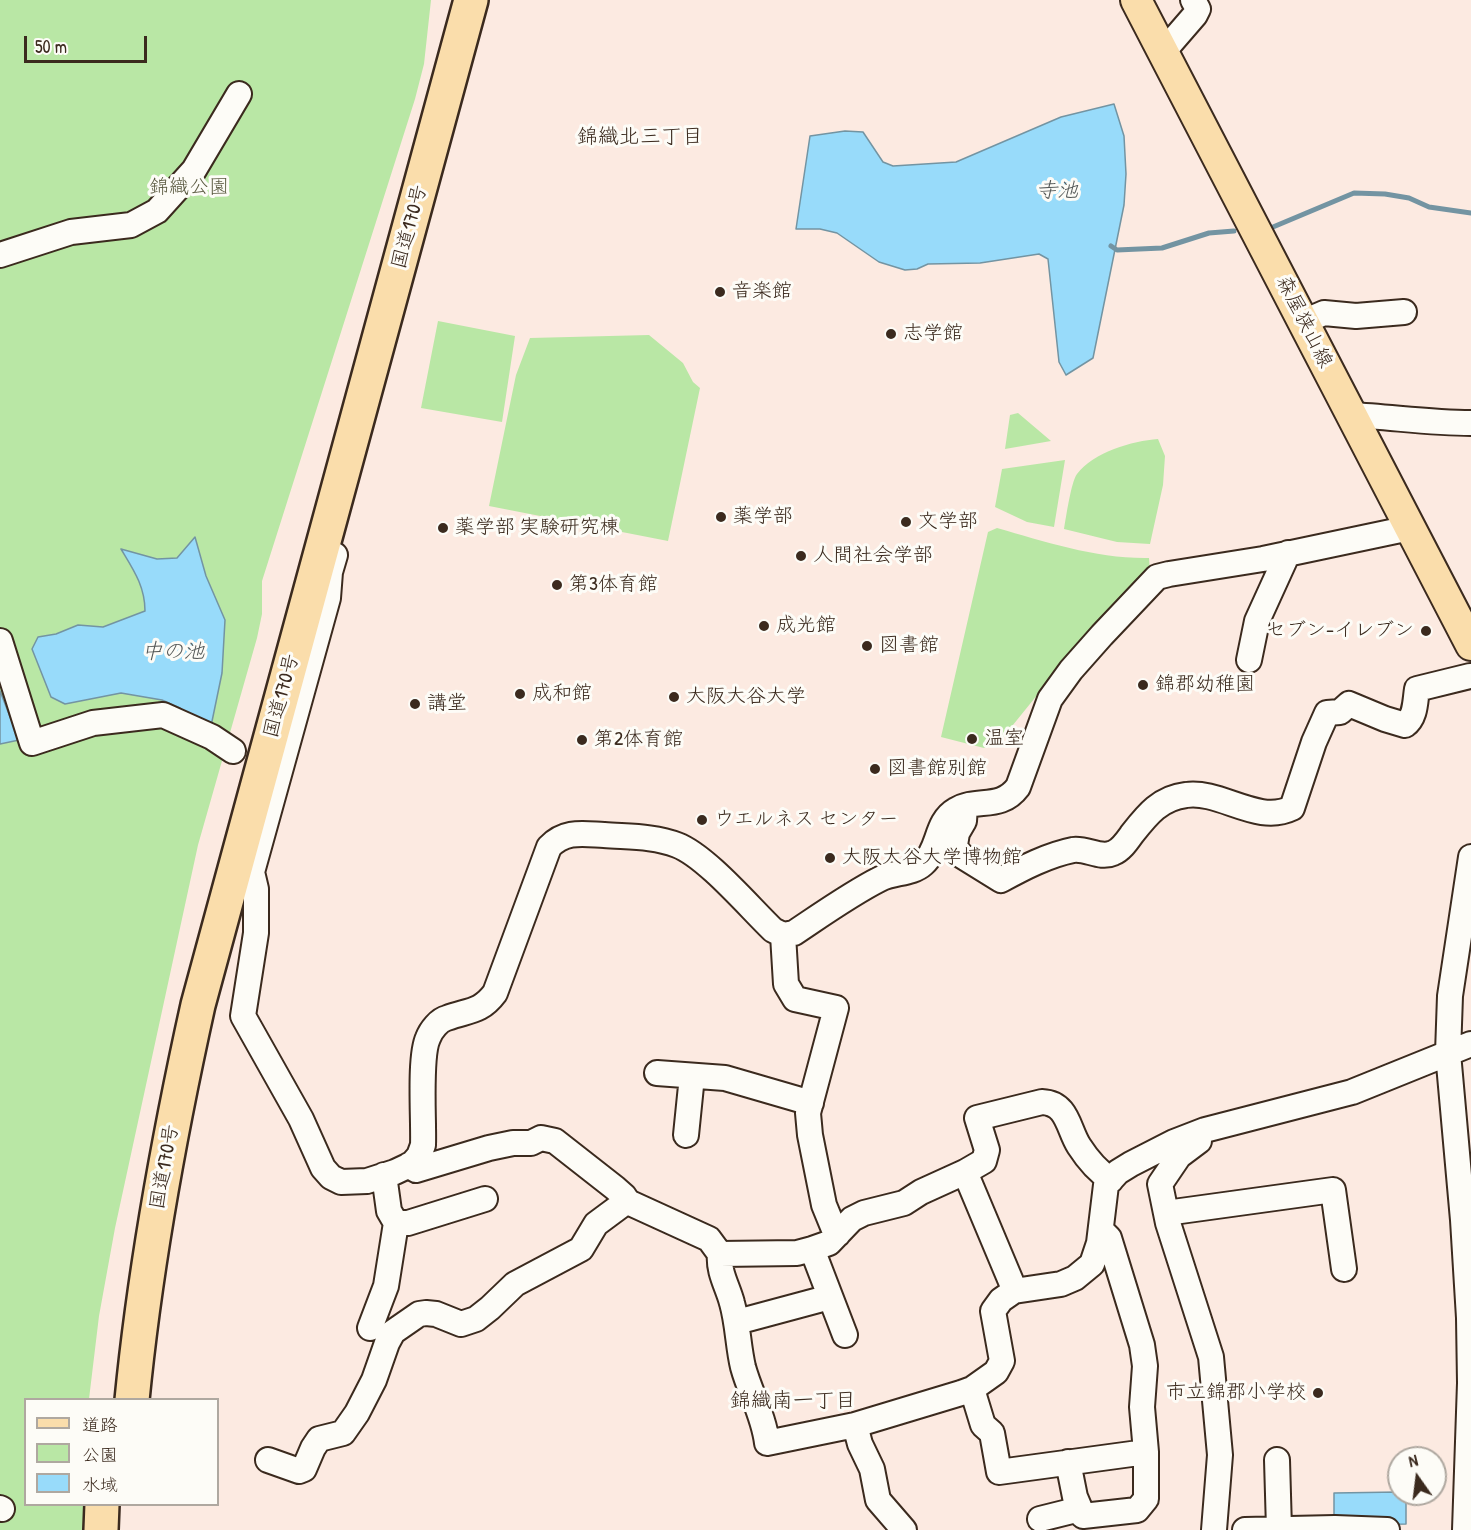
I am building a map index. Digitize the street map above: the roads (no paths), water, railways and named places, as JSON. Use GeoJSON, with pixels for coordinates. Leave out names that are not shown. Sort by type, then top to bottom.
{"type":"FeatureCollection","features":[{"type":"Feature","properties":{"kind":"highway","name":"国道170号"},"geometry":{"type":"LineString","coordinates":[[111,1398],[124,1290],[140,1190],[174,1018],[392,281],[449,0]]}},
{"type":"Feature","properties":{"kind":"highway","name":"国道170号"},"geometry":{"type":"LineString","coordinates":[[132,1398],[155,1227],[198,1005],[392,281],[471,0]]}},
{"type":"Feature","properties":{"kind":"highway"},"geometry":{"type":"LineString","coordinates":[[101,1530],[102,1506]]}},
{"type":"Feature","properties":{"kind":"highway"},"geometry":{"type":"LineString","coordinates":[[122,1530],[124,1506]]}},
{"type":"Feature","properties":{"kind":"main road","name":"森屋狭山線"},"geometry":{"type":"LineString","coordinates":[[1136,0],[1471,645]]}},
{"type":"Feature","properties":{"kind":"street"},"geometry":{"type":"LineString","coordinates":[[1163,52],[1195,15],[1198,9],[1193,0]]}},
{"type":"Feature","properties":{"kind":"street"},"geometry":{"type":"LineString","coordinates":[[0,255],[71,232],[130,225],[158,211],[194,170],[239,94]]}},
{"type":"Feature","properties":{"kind":"street"},"geometry":{"type":"LineString","coordinates":[[392,281],[347,506],[330,572],[325,609],[252,872],[256,897],[256,933],[243,1016],[301,1119],[323,1168],[331,1177],[341,1182],[354,1183],[384,1175],[409,1165],[419,1156],[423,1145],[424,1053],[428,1037],[436,1025],[445,1018],[480,1008],[495,993],[549,847],[557,839],[576,833],[656,839],[678,845],[698,856],[773,930],[783,935],[794,933],[881,879],[922,866],[930,857],[944,819],[956,809],[996,802],[1011,796],[1018,787],[1050,699],[1071,670],[1158,577],[1410,528]]}},
{"type":"Feature","properties":{"kind":"street"},"geometry":{"type":"LineString","coordinates":[[1303,321],[1324,313],[1356,316],[1404,312]]}},
{"type":"Feature","properties":{"kind":"street"},"geometry":{"type":"LineString","coordinates":[[1351,415],[1471,423]]}},
{"type":"Feature","properties":{"kind":"street"},"geometry":{"type":"LineString","coordinates":[[1249,660],[1257,621],[1288,553]]}},
{"type":"Feature","properties":{"kind":"street"},"geometry":{"type":"LineString","coordinates":[[0,641],[32,743],[93,723],[164,715],[212,737],[233,751]]}},
{"type":"Feature","properties":{"kind":"street"},"geometry":{"type":"LineString","coordinates":[[965,807],[964,821],[957,833],[955,845],[959,854],[1001,880],[1025,867],[1074,850],[1104,856],[1115,853],[1148,813],[1172,797],[1188,794],[1204,795],[1251,809],[1285,812],[1292,808],[1314,742],[1327,713],[1340,712],[1349,704],[1405,725],[1414,711],[1417,689],[1470,676]]}},
{"type":"Feature","properties":{"kind":"street"},"geometry":{"type":"LineString","coordinates":[[1467,1524],[1469,1317],[1448,1053],[1450,996],[1471,857]]}},
{"type":"Feature","properties":{"kind":"street"},"geometry":{"type":"LineString","coordinates":[[783,935],[786,984],[795,999],[836,1008],[808,1113],[810,1135],[824,1204],[838,1234]]}},
{"type":"Feature","properties":{"kind":"street"},"geometry":{"type":"LineString","coordinates":[[409,1165],[416,1170],[482,1149],[513,1143],[531,1143],[541,1138],[555,1141],[615,1188],[627,1201],[709,1239],[720,1254],[725,1288],[730,1294],[737,1322],[743,1367],[765,1427],[767,1443],[855,1425],[972,1389],[996,1372],[1002,1361],[993,1311],[1001,1300],[1015,1290],[1061,1284],[1075,1278],[1092,1264],[1099,1243],[1106,1185],[1118,1172],[1131,1164],[1200,1132],[1352,1092],[1471,1044]]}},
{"type":"Feature","properties":{"kind":"street"},"geometry":{"type":"LineString","coordinates":[[657,1073],[725,1078],[811,1103]]}},
{"type":"Feature","properties":{"kind":"street"},"geometry":{"type":"LineString","coordinates":[[686,1135],[692,1076]]}},
{"type":"Feature","properties":{"kind":"street"},"geometry":{"type":"LineString","coordinates":[[720,1254],[797,1253],[829,1243],[852,1219],[864,1213],[904,1203],[921,1192],[984,1161],[987,1150],[977,1118],[1042,1102],[1052,1102],[1059,1107],[1078,1144],[1098,1172],[1111,1180]]}},
{"type":"Feature","properties":{"kind":"street"},"geometry":{"type":"LineString","coordinates":[[1200,1132],[1199,1141],[1179,1156],[1160,1184],[1166,1213],[1211,1358],[1220,1455],[1214,1530]]}},
{"type":"Feature","properties":{"kind":"street"},"geometry":{"type":"LineString","coordinates":[[965,1172],[1015,1290]]}},
{"type":"Feature","properties":{"kind":"street"},"geometry":{"type":"LineString","coordinates":[[370,1328],[386,1286],[396,1223],[389,1211],[384,1175]]}},
{"type":"Feature","properties":{"kind":"street"},"geometry":{"type":"LineString","coordinates":[[1166,1213],[1333,1190],[1344,1269]]}},
{"type":"Feature","properties":{"kind":"street"},"geometry":{"type":"LineString","coordinates":[[396,1223],[408,1222],[485,1199]]}},
{"type":"Feature","properties":{"kind":"street"},"geometry":{"type":"LineString","coordinates":[[268,1460],[299,1471],[304,1469],[319,1439],[343,1433],[366,1397],[393,1332],[419,1314],[436,1314],[461,1324],[476,1319],[514,1284],[581,1248],[596,1224],[627,1201]]}},
{"type":"Feature","properties":{"kind":"street"},"geometry":{"type":"LineString","coordinates":[[1068,1462],[1075,1497],[1083,1516],[1137,1510],[1146,1499],[1146,1452],[1142,1407],[1145,1366],[1142,1345],[1109,1238],[1101,1230]]}},
{"type":"Feature","properties":{"kind":"street"},"geometry":{"type":"LineString","coordinates":[[812,1250],[845,1335]]}},
{"type":"Feature","properties":{"kind":"street"},"geometry":{"type":"LineString","coordinates":[[737,1322],[830,1297]]}},
{"type":"Feature","properties":{"kind":"street"},"geometry":{"type":"LineString","coordinates":[[972,1389],[983,1425],[993,1433],[999,1472],[1146,1452]]}},
{"type":"Feature","properties":{"kind":"street"},"geometry":{"type":"LineString","coordinates":[[855,1425],[872,1469],[878,1500],[904,1530]]}},
{"type":"Feature","properties":{"kind":"street"},"geometry":{"type":"LineString","coordinates":[[1271,1473],[1279,1529]]}},
{"type":"Feature","properties":{"kind":"street"},"geometry":{"type":"LineString","coordinates":[[1040,1519],[1080,1509]]}},
{"type":"Feature","properties":{"kind":"street"},"geometry":{"type":"LineString","coordinates":[[1245,1530],[1335,1528],[1387,1530]]}},
{"type":"Feature","properties":{"kind":"water","name":"寺池"},"geometry":{"type":"Polygon","coordinates":[[[1114,104],[1124,136],[1126,174],[1124,205],[1093,358],[1066,375],[1059,362],[1048,259],[1039,254],[980,263],[928,264],[917,269],[905,270],[879,262],[837,233],[820,229],[796,229],[810,136],[845,131],[863,132],[883,162],[893,166],[956,162],[1061,117],[1114,104]]]}},
{"type":"Feature","properties":{"kind":"water","name":"中の池"},"geometry":{"type":"Polygon","coordinates":[[[195,537],[206,576],[225,620],[222,673],[210,731],[194,723],[180,708],[162,700],[121,693],[65,704],[51,697],[32,649],[38,637],[56,634],[78,625],[103,627],[145,611],[141,586],[121,549],[157,559],[177,558],[195,537]]]}},
{"type":"Feature","properties":{"kind":"water"},"geometry":{"type":"Polygon","coordinates":[[[0,691],[19,740],[0,744],[0,691]]]}},
{"type":"Feature","properties":{"kind":"water"},"geometry":{"type":"Polygon","coordinates":[[[1387,1492],[1387,1506],[1406,1506],[1406,1524],[1334,1525],[1334,1493],[1387,1492]]]}},
{"type":"Feature","properties":{"kind":"waterway"},"geometry":{"type":"LineString","coordinates":[[1273,227],[1354,193],[1385,194],[1409,198],[1429,207],[1471,213]]}},
{"type":"Feature","properties":{"kind":"waterway"},"geometry":{"type":"LineString","coordinates":[[1111,246],[1117,250],[1162,248],[1209,233],[1234,231]]}},
{"type":"Feature","properties":{"kind":"place","name":"音楽館"},"geometry":{"type":"Point","coordinates":[720,292]}},
{"type":"Feature","properties":{"kind":"place","name":"志学館"},"geometry":{"type":"Point","coordinates":[891,334]}},
{"type":"Feature","properties":{"kind":"place","name":"薬学部"},"geometry":{"type":"Point","coordinates":[721,517]}},
{"type":"Feature","properties":{"kind":"place","name":"文学部"},"geometry":{"type":"Point","coordinates":[906,522]}},
{"type":"Feature","properties":{"kind":"place","name":"薬学部 実験研究棟"},"geometry":{"type":"Point","coordinates":[443,528]}},
{"type":"Feature","properties":{"kind":"place","name":"人間社会学部"},"geometry":{"type":"Point","coordinates":[801,556]}},
{"type":"Feature","properties":{"kind":"place","name":"第3体育館"},"geometry":{"type":"Point","coordinates":[557,585]}},
{"type":"Feature","properties":{"kind":"place","name":"成光館"},"geometry":{"type":"Point","coordinates":[764,626]}},
{"type":"Feature","properties":{"kind":"place","name":"セブン-イレブン"},"geometry":{"type":"Point","coordinates":[1426,631]}},
{"type":"Feature","properties":{"kind":"place","name":"図書館"},"geometry":{"type":"Point","coordinates":[867,646]}},
{"type":"Feature","properties":{"kind":"place","name":"錦郡幼稚園"},"geometry":{"type":"Point","coordinates":[1143,685]}},
{"type":"Feature","properties":{"kind":"place","name":"成和館"},"geometry":{"type":"Point","coordinates":[520,694]}},
{"type":"Feature","properties":{"kind":"place","name":"大阪大谷大学"},"geometry":{"type":"Point","coordinates":[674,697]}},
{"type":"Feature","properties":{"kind":"place","name":"講堂"},"geometry":{"type":"Point","coordinates":[415,704]}},
{"type":"Feature","properties":{"kind":"place","name":"温室"},"geometry":{"type":"Point","coordinates":[972,739]}},
{"type":"Feature","properties":{"kind":"place","name":"第2体育館"},"geometry":{"type":"Point","coordinates":[582,740]}},
{"type":"Feature","properties":{"kind":"place","name":"図書館別館"},"geometry":{"type":"Point","coordinates":[875,769]}},
{"type":"Feature","properties":{"kind":"place","name":"ウエルネス センター"},"geometry":{"type":"Point","coordinates":[702,820]}},
{"type":"Feature","properties":{"kind":"place","name":"大阪大谷大学博物館"},"geometry":{"type":"Point","coordinates":[830,858]}},
{"type":"Feature","properties":{"kind":"place","name":"市立錦郡小学校"},"geometry":{"type":"Point","coordinates":[1318,1393]}},
{"type":"Feature","properties":{"kind":"district","name":"錦織北三丁目"},"geometry":{"type":"Point","coordinates":[640,137]}},
{"type":"Feature","properties":{"kind":"district","name":"錦織南一丁目"},"geometry":{"type":"Point","coordinates":[793,1401]}},
{"type":"Feature","properties":{"kind":"park label","name":"錦織公園"},"geometry":{"type":"Point","coordinates":[189,188]}}]}
